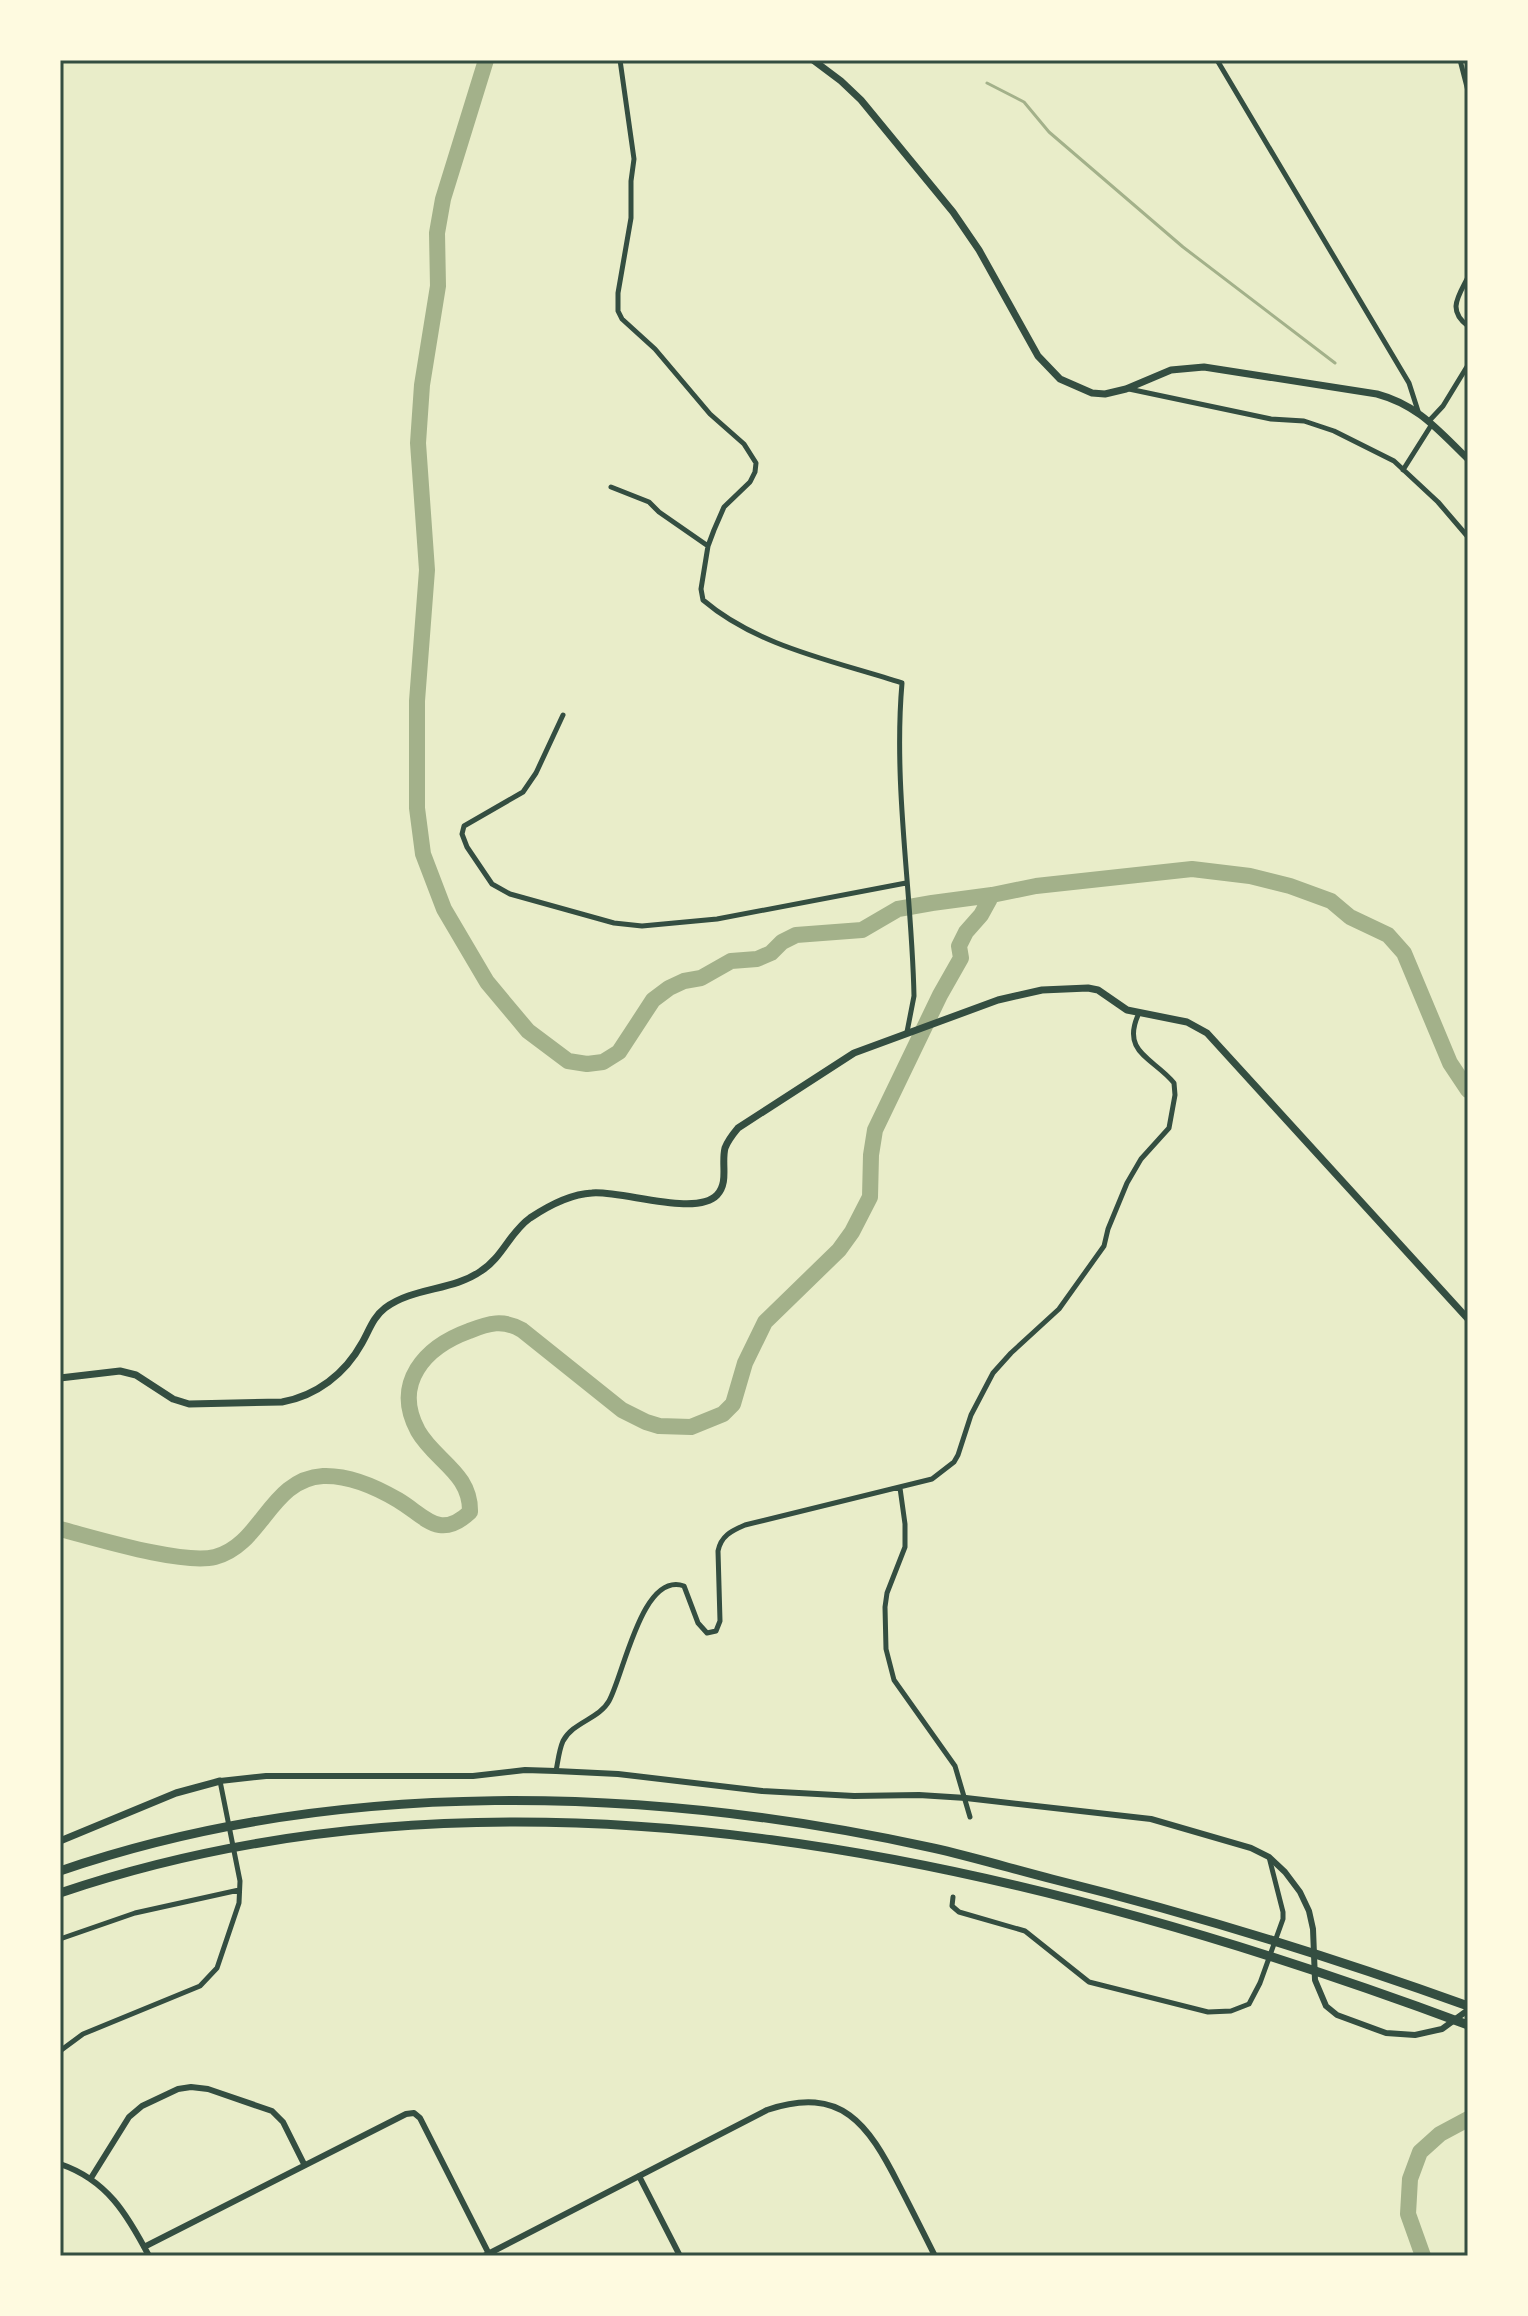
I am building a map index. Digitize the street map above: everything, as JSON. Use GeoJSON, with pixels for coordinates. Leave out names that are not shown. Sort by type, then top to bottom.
{"type":"FeatureCollection","features":[{"type":"Feature","properties":{"kind":"highway"},"geometry":{"type":"LineString","coordinates":[[60,1871],[170,1839],[276,1819],[394,1805],[542,1801],[713,1813],[819,1826],[935,1848],[1140,1901],[1337,1961],[1468,2008]]}},
{"type":"Feature","properties":{"kind":"highway"},"geometry":{"type":"LineString","coordinates":[[60,1893],[176,1860],[280,1841],[426,1826],[544,1823],[712,1832],[874,1854],[975,1876],[1197,1935],[1342,1980],[1468,2025]]}},
{"type":"Feature","properties":{"kind":"main road"},"geometry":{"type":"LineString","coordinates":[[813,60],[861,100],[953,212],[979,250],[1038,356],[1060,379],[1092,393],[1105,394],[1126,389],[1171,370],[1204,367],[1377,394],[1418,411],[1468,459]]}},
{"type":"Feature","properties":{"kind":"main road"},"geometry":{"type":"LineString","coordinates":[[60,1378],[129,1372],[173,1399],[189,1404],[296,1400],[328,1383],[348,1365],[383,1309],[401,1299],[468,1279],[483,1271],[528,1219],[555,1204],[589,1193],[685,1203],[708,1201],[720,1190],[726,1147],[738,1128],[854,1053],[910,1030],[1021,994],[1079,987],[1098,990],[1118,1005],[1139,1013],[1187,1022],[1207,1033],[1468,1319]]}},
{"type":"Feature","properties":{"kind":"main road"},"geometry":{"type":"LineString","coordinates":[[60,1841],[176,1793],[220,1781]]}},
{"type":"Feature","properties":{"kind":"street"},"geometry":{"type":"LineString","coordinates":[[620,60],[634,159],[631,218],[618,293],[618,311],[710,414],[744,444],[756,463],[750,482],[724,507],[708,546],[701,589],[703,600],[714,610],[765,637],[807,654],[902,683],[898,724],[913,985],[910,1030]]}},
{"type":"Feature","properties":{"kind":"street"},"geometry":{"type":"LineString","coordinates":[[1217,60],[1409,383],[1418,411]]}},
{"type":"Feature","properties":{"kind":"street"},"geometry":{"type":"LineString","coordinates":[[1460,60],[1468,91]]}},
{"type":"Feature","properties":{"kind":"street"},"geometry":{"type":"LineString","coordinates":[[1468,277],[1455,311],[1468,326]]}},
{"type":"Feature","properties":{"kind":"street"},"geometry":{"type":"LineString","coordinates":[[1403,470],[1468,365]]}},
{"type":"Feature","properties":{"kind":"street"},"geometry":{"type":"LineString","coordinates":[[1126,389],[1167,395],[1271,419],[1304,421],[1334,431],[1394,461],[1438,502],[1468,537]]}},
{"type":"Feature","properties":{"kind":"street"},"geometry":{"type":"LineString","coordinates":[[611,487],[649,502],[708,546]]}},
{"type":"Feature","properties":{"kind":"street"},"geometry":{"type":"LineString","coordinates":[[563,715],[536,773],[523,792],[464,826],[462,834],[467,847],[492,884],[510,894],[584,917],[642,926],[717,919],[906,883]]}},
{"type":"Feature","properties":{"kind":"street"},"geometry":{"type":"LineString","coordinates":[[556,1771],[566,1736],[601,1711],[609,1701],[639,1622],[660,1589],[671,1584],[684,1586],[698,1623],[707,1633],[716,1631],[720,1621],[718,1551],[721,1540],[727,1534],[745,1525],[932,1479],[954,1462],[971,1415],[993,1373],[1059,1309],[1104,1246],[1116,1206],[1133,1172],[1169,1128],[1174,1083],[1141,1054],[1134,1042],[1133,1026],[1139,1013]]}},
{"type":"Feature","properties":{"kind":"street"},"geometry":{"type":"LineString","coordinates":[[900,1488],[905,1539],[902,1558],[886,1600],[889,1667],[894,1680],[949,1755],[970,1817]]}},
{"type":"Feature","properties":{"kind":"street"},"geometry":{"type":"LineString","coordinates":[[60,2051],[83,2034],[200,1986],[209,1979],[217,1968],[239,1903],[240,1881],[220,1781],[266,1776],[473,1776],[525,1770],[618,1774],[762,1791],[966,1798],[1151,1819],[1238,1843],[1269,1857],[1300,1892],[1309,1911],[1313,1929],[1315,1980],[1326,2006],[1337,2015],[1386,2033],[1415,2035],[1442,2029],[1468,2008]]}},
{"type":"Feature","properties":{"kind":"street"},"geometry":{"type":"LineString","coordinates":[[953,1897],[952,1906],[959,1912],[1025,1931],[1089,1982],[1208,2012],[1231,2011],[1249,2004],[1260,1983],[1283,1919],[1269,1857]]}},
{"type":"Feature","properties":{"kind":"street"},"geometry":{"type":"LineString","coordinates":[[60,1939],[135,1913],[239,1890]]}},
{"type":"Feature","properties":{"kind":"street"},"geometry":{"type":"LineString","coordinates":[[91,2178],[129,2117],[142,2106],[178,2089],[191,2087],[208,2089],[272,2111],[283,2122],[304,2164]]}},
{"type":"Feature","properties":{"kind":"street"},"geometry":{"type":"LineString","coordinates":[[144,2247],[304,2164],[406,2114],[414,2113],[420,2118],[488,2255],[767,2110],[808,2101],[824,2104],[854,2118],[875,2140],[935,2256]]}},
{"type":"Feature","properties":{"kind":"street"},"geometry":{"type":"LineString","coordinates":[[60,2164],[91,2178],[120,2204],[149,2256]]}},
{"type":"Feature","properties":{"kind":"street"},"geometry":{"type":"LineString","coordinates":[[639,2176],[680,2256]]}},
{"type":"Feature","properties":{"kind":"waterway"},"geometry":{"type":"LineString","coordinates":[[486,60],[443,199],[437,233],[438,286],[422,385],[418,443],[427,570],[417,701],[417,808],[423,854],[444,909],[487,982],[528,1031],[568,1061],[587,1064],[603,1062],[619,1052],[653,1000],[669,988],[701,978],[731,961],[757,959],[796,935],[862,930],[898,909],[932,903],[1036,886],[1192,869],[1250,876],[1290,886],[1331,901],[1350,917],[1388,935],[1404,953],[1450,1063],[1468,1090]]}},
{"type":"Feature","properties":{"kind":"waterway"},"geometry":{"type":"LineString","coordinates":[[987,83],[1024,102],[1049,132],[1183,247],[1335,363]]}},
{"type":"Feature","properties":{"kind":"waterway"},"geometry":{"type":"LineString","coordinates":[[60,1529],[161,1554],[215,1557],[244,1540],[290,1488],[323,1476],[371,1486],[432,1523],[449,1525],[470,1512],[469,1499],[458,1477],[418,1431],[411,1414],[411,1382],[417,1369],[439,1347],[453,1338],[490,1324],[509,1324],[522,1330],[622,1410],[646,1422],[659,1426],[691,1427],[723,1414],[733,1404],[745,1363],[765,1322],[839,1250],[852,1232],[870,1197],[875,1130],[961,958],[959,946],[992,895]]}},
{"type":"Feature","properties":{"kind":"waterway"},"geometry":{"type":"LineString","coordinates":[[1423,2256],[1408,2214],[1410,2179],[1420,2152],[1440,2134],[1468,2119]]}}]}
